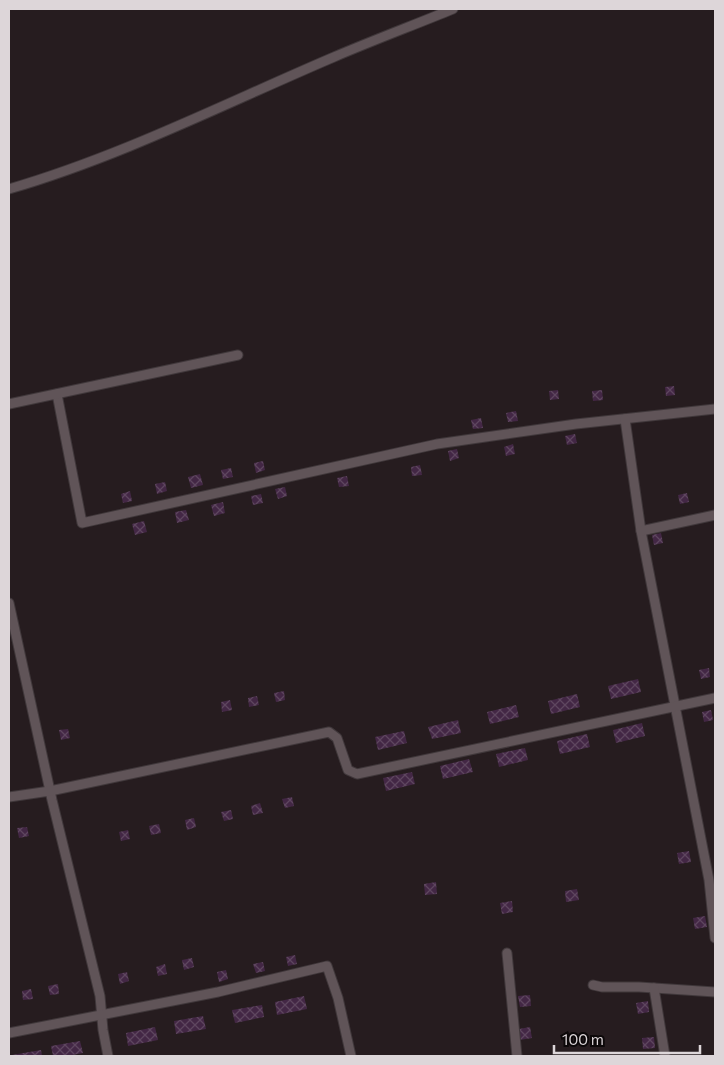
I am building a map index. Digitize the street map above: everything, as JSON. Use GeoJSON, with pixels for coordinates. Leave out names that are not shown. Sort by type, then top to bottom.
{"type":"FeatureCollection","features":[{"type":"Feature","properties":{"kind":"street"},"geometry":{"type":"LineString","coordinates":[[9,189],[42,179],[158,136],[334,57],[453,9]]}},
{"type":"Feature","properties":{"kind":"street"},"geometry":{"type":"LineString","coordinates":[[9,404],[238,355]]}},
{"type":"Feature","properties":{"kind":"street"},"geometry":{"type":"LineString","coordinates":[[57,394],[82,523],[437,444],[576,424],[715,409]]}},
{"type":"Feature","properties":{"kind":"street"},"geometry":{"type":"LineString","coordinates":[[625,419],[641,531],[712,880],[715,938]]}},
{"type":"Feature","properties":{"kind":"street"},"geometry":{"type":"LineString","coordinates":[[641,531],[715,515]]}},
{"type":"Feature","properties":{"kind":"street"},"geometry":{"type":"LineString","coordinates":[[9,603],[50,791],[100,996],[108,1056]]}},
{"type":"Feature","properties":{"kind":"street"},"geometry":{"type":"LineString","coordinates":[[9,797],[50,791],[329,732],[337,738],[348,770],[357,774],[715,698]]}},
{"type":"Feature","properties":{"kind":"street"},"geometry":{"type":"LineString","coordinates":[[507,953],[517,1056]]}},
{"type":"Feature","properties":{"kind":"street"},"geometry":{"type":"LineString","coordinates":[[9,1034],[218,992],[327,966],[338,998],[351,1056]]}},
{"type":"Feature","properties":{"kind":"street"},"geometry":{"type":"LineString","coordinates":[[593,985],[715,992]]}},
{"type":"Feature","properties":{"kind":"street"},"geometry":{"type":"LineString","coordinates":[[654,988],[665,1056]]}},
{"type":"Feature","properties":{"kind":"building"},"geometry":{"type":"Polygon","coordinates":[[[674,386],[675,395],[666,396],[665,387],[674,386]]]}},
{"type":"Feature","properties":{"kind":"building"},"geometry":{"type":"Polygon","coordinates":[[[558,390],[559,399],[550,400],[549,391],[558,390]]]}},
{"type":"Feature","properties":{"kind":"building"},"geometry":{"type":"Polygon","coordinates":[[[602,390],[603,400],[593,401],[592,391],[602,390]]]}},
{"type":"Feature","properties":{"kind":"building"},"geometry":{"type":"Polygon","coordinates":[[[516,411],[518,421],[508,422],[506,413],[516,411]]]}},
{"type":"Feature","properties":{"kind":"building"},"geometry":{"type":"Polygon","coordinates":[[[481,418],[483,428],[473,429],[471,420],[481,418]]]}},
{"type":"Feature","properties":{"kind":"building"},"geometry":{"type":"Polygon","coordinates":[[[575,434],[577,443],[567,445],[565,436],[575,434]]]}},
{"type":"Feature","properties":{"kind":"building"},"geometry":{"type":"Polygon","coordinates":[[[513,444],[515,454],[506,456],[504,447],[513,444]]]}},
{"type":"Feature","properties":{"kind":"building"},"geometry":{"type":"Polygon","coordinates":[[[457,449],[459,458],[450,461],[448,451],[457,449]]]}},
{"type":"Feature","properties":{"kind":"building"},"geometry":{"type":"Polygon","coordinates":[[[263,461],[265,470],[256,473],[254,463],[263,461]]]}},
{"type":"Feature","properties":{"kind":"building"},"geometry":{"type":"Polygon","coordinates":[[[420,465],[422,475],[412,476],[411,467],[420,465]]]}},
{"type":"Feature","properties":{"kind":"building"},"geometry":{"type":"Polygon","coordinates":[[[231,468],[233,477],[223,479],[221,470],[231,468]]]}},
{"type":"Feature","properties":{"kind":"building"},"geometry":{"type":"Polygon","coordinates":[[[200,474],[203,485],[191,488],[188,477],[200,474]]]}},
{"type":"Feature","properties":{"kind":"building"},"geometry":{"type":"Polygon","coordinates":[[[347,476],[349,486],[339,487],[337,478],[347,476]]]}},
{"type":"Feature","properties":{"kind":"building"},"geometry":{"type":"Polygon","coordinates":[[[165,482],[167,491],[157,494],[155,484],[165,482]]]}},
{"type":"Feature","properties":{"kind":"building"},"geometry":{"type":"Polygon","coordinates":[[[285,487],[287,496],[278,499],[275,489],[285,487]]]}},
{"type":"Feature","properties":{"kind":"building"},"geometry":{"type":"Polygon","coordinates":[[[130,491],[132,501],[123,503],[121,494],[130,491]]]}},
{"type":"Feature","properties":{"kind":"building"},"geometry":{"type":"Polygon","coordinates":[[[687,493],[689,502],[680,504],[678,495],[687,493]]]}},
{"type":"Feature","properties":{"kind":"building"},"geometry":{"type":"Polygon","coordinates":[[[261,494],[263,503],[253,505],[251,496],[261,494]]]}},
{"type":"Feature","properties":{"kind":"building"},"geometry":{"type":"Polygon","coordinates":[[[223,502],[225,513],[214,516],[211,505],[223,502]]]}},
{"type":"Feature","properties":{"kind":"building"},"geometry":{"type":"Polygon","coordinates":[[[186,510],[189,520],[177,523],[175,512],[186,510]]]}},
{"type":"Feature","properties":{"kind":"building"},"geometry":{"type":"Polygon","coordinates":[[[144,521],[147,532],[135,535],[132,524],[144,521]]]}},
{"type":"Feature","properties":{"kind":"building"},"geometry":{"type":"Polygon","coordinates":[[[661,533],[663,543],[654,545],[652,535],[661,533]]]}},
{"type":"Feature","properties":{"kind":"building"},"geometry":{"type":"Polygon","coordinates":[[[709,668],[710,677],[701,679],[699,670],[709,668]]]}},
{"type":"Feature","properties":{"kind":"building"},"geometry":{"type":"Polygon","coordinates":[[[638,679],[641,692],[611,699],[608,686],[638,679]]]}},
{"type":"Feature","properties":{"kind":"building"},"geometry":{"type":"Polygon","coordinates":[[[284,691],[285,700],[276,702],[274,693],[284,691]]]}},
{"type":"Feature","properties":{"kind":"building"},"geometry":{"type":"Polygon","coordinates":[[[577,694],[580,707],[551,714],[548,701],[577,694]]]}},
{"type":"Feature","properties":{"kind":"building"},"geometry":{"type":"Polygon","coordinates":[[[257,696],[259,705],[249,707],[248,698],[257,696]]]}},
{"type":"Feature","properties":{"kind":"building"},"geometry":{"type":"Polygon","coordinates":[[[230,700],[232,710],[222,712],[221,702],[230,700]]]}},
{"type":"Feature","properties":{"kind":"building"},"geometry":{"type":"Polygon","coordinates":[[[516,705],[519,717],[490,724],[487,712],[516,705]]]}},
{"type":"Feature","properties":{"kind":"building"},"geometry":{"type":"Polygon","coordinates":[[[711,710],[713,720],[704,722],[702,712],[711,710]]]}},
{"type":"Feature","properties":{"kind":"building"},"geometry":{"type":"Polygon","coordinates":[[[458,720],[461,733],[432,739],[428,727],[458,720]]]}},
{"type":"Feature","properties":{"kind":"building"},"geometry":{"type":"Polygon","coordinates":[[[642,723],[645,736],[616,743],[613,730],[642,723]]]}},
{"type":"Feature","properties":{"kind":"building"},"geometry":{"type":"Polygon","coordinates":[[[68,729],[70,738],[61,740],[59,730],[68,729]]]}},
{"type":"Feature","properties":{"kind":"building"},"geometry":{"type":"Polygon","coordinates":[[[404,731],[407,743],[378,750],[375,737],[404,731]]]}},
{"type":"Feature","properties":{"kind":"building"},"geometry":{"type":"Polygon","coordinates":[[[587,734],[590,747],[560,754],[557,741],[587,734]]]}},
{"type":"Feature","properties":{"kind":"building"},"geometry":{"type":"Polygon","coordinates":[[[525,748],[528,760],[499,767],[496,754],[525,748]]]}},
{"type":"Feature","properties":{"kind":"building"},"geometry":{"type":"Polygon","coordinates":[[[469,759],[473,772],[443,779],[440,766],[469,759]]]}},
{"type":"Feature","properties":{"kind":"building"},"geometry":{"type":"Polygon","coordinates":[[[412,772],[415,784],[386,791],[383,778],[412,772]]]}},
{"type":"Feature","properties":{"kind":"building"},"geometry":{"type":"Polygon","coordinates":[[[292,797],[294,806],[285,808],[282,799],[292,797]]]}},
{"type":"Feature","properties":{"kind":"building"},"geometry":{"type":"Polygon","coordinates":[[[260,803],[263,813],[253,815],[251,806],[260,803]]]}},
{"type":"Feature","properties":{"kind":"building"},"geometry":{"type":"Polygon","coordinates":[[[231,810],[233,819],[224,821],[221,812],[231,810]]]}},
{"type":"Feature","properties":{"kind":"building"},"geometry":{"type":"Polygon","coordinates":[[[194,818],[196,827],[187,830],[185,820],[194,818]]]}},
{"type":"Feature","properties":{"kind":"building"},"geometry":{"type":"Polygon","coordinates":[[[159,824],[161,833],[151,835],[149,826],[159,824]]]}},
{"type":"Feature","properties":{"kind":"building"},"geometry":{"type":"Polygon","coordinates":[[[27,827],[29,836],[19,838],[17,828],[27,827]]]}},
{"type":"Feature","properties":{"kind":"building"},"geometry":{"type":"Polygon","coordinates":[[[128,830],[130,839],[121,841],[119,832],[128,830]]]}},
{"type":"Feature","properties":{"kind":"building"},"geometry":{"type":"Polygon","coordinates":[[[689,851],[691,862],[679,864],[677,853],[689,851]]]}},
{"type":"Feature","properties":{"kind":"building"},"geometry":{"type":"Polygon","coordinates":[[[436,882],[437,894],[425,895],[424,884],[436,882]]]}},
{"type":"Feature","properties":{"kind":"building"},"geometry":{"type":"Polygon","coordinates":[[[577,889],[579,900],[566,902],[565,891],[577,889]]]}},
{"type":"Feature","properties":{"kind":"building"},"geometry":{"type":"Polygon","coordinates":[[[512,901],[513,912],[502,914],[500,903],[512,901]]]}},
{"type":"Feature","properties":{"kind":"building"},"geometry":{"type":"Polygon","coordinates":[[[705,916],[707,927],[695,929],[693,918],[705,916]]]}},
{"type":"Feature","properties":{"kind":"building"},"geometry":{"type":"Polygon","coordinates":[[[295,955],[297,964],[288,966],[286,957],[295,955]]]}},
{"type":"Feature","properties":{"kind":"building"},"geometry":{"type":"Polygon","coordinates":[[[192,958],[194,967],[184,970],[182,960],[192,958]]]}},
{"type":"Feature","properties":{"kind":"building"},"geometry":{"type":"Polygon","coordinates":[[[263,962],[265,971],[256,973],[253,964],[263,962]]]}},
{"type":"Feature","properties":{"kind":"building"},"geometry":{"type":"Polygon","coordinates":[[[165,964],[167,974],[158,976],[156,967],[165,964]]]}},
{"type":"Feature","properties":{"kind":"building"},"geometry":{"type":"Polygon","coordinates":[[[226,970],[228,979],[219,982],[217,972],[226,970]]]}},
{"type":"Feature","properties":{"kind":"building"},"geometry":{"type":"Polygon","coordinates":[[[127,972],[129,981],[120,984],[118,974],[127,972]]]}},
{"type":"Feature","properties":{"kind":"building"},"geometry":{"type":"Polygon","coordinates":[[[58,984],[59,994],[50,995],[48,986],[58,984]]]}},
{"type":"Feature","properties":{"kind":"building"},"geometry":{"type":"Polygon","coordinates":[[[31,989],[33,999],[23,1000],[22,991],[31,989]]]}},
{"type":"Feature","properties":{"kind":"building"},"geometry":{"type":"Polygon","coordinates":[[[530,995],[531,1006],[520,1007],[518,996],[530,995]]]}},
{"type":"Feature","properties":{"kind":"building"},"geometry":{"type":"Polygon","coordinates":[[[304,996],[307,1009],[277,1015],[275,1002],[304,996]]]}},
{"type":"Feature","properties":{"kind":"building"},"geometry":{"type":"Polygon","coordinates":[[[648,1001],[649,1012],[638,1014],[636,1003],[648,1001]]]}},
{"type":"Feature","properties":{"kind":"building"},"geometry":{"type":"Polygon","coordinates":[[[262,1005],[264,1017],[235,1023],[232,1010],[262,1005]]]}},
{"type":"Feature","properties":{"kind":"building"},"geometry":{"type":"Polygon","coordinates":[[[203,1016],[206,1029],[176,1034],[174,1021],[203,1016]]]}},
{"type":"Feature","properties":{"kind":"building"},"geometry":{"type":"Polygon","coordinates":[[[155,1027],[158,1040],[128,1046],[126,1033],[155,1027]]]}},
{"type":"Feature","properties":{"kind":"building"},"geometry":{"type":"Polygon","coordinates":[[[530,1027],[532,1038],[520,1040],[519,1029],[530,1027]]]}},
{"type":"Feature","properties":{"kind":"building"},"geometry":{"type":"Polygon","coordinates":[[[654,1037],[655,1048],[643,1049],[642,1038],[654,1037]]]}},
{"type":"Feature","properties":{"kind":"building"},"geometry":{"type":"Polygon","coordinates":[[[80,1041],[83,1053],[53,1056],[51,1046],[80,1041]]]}},
{"type":"Feature","properties":{"kind":"building"},"geometry":{"type":"Polygon","coordinates":[[[41,1050],[42,1056],[12,1056],[12,1055],[41,1050]]]}}]}
